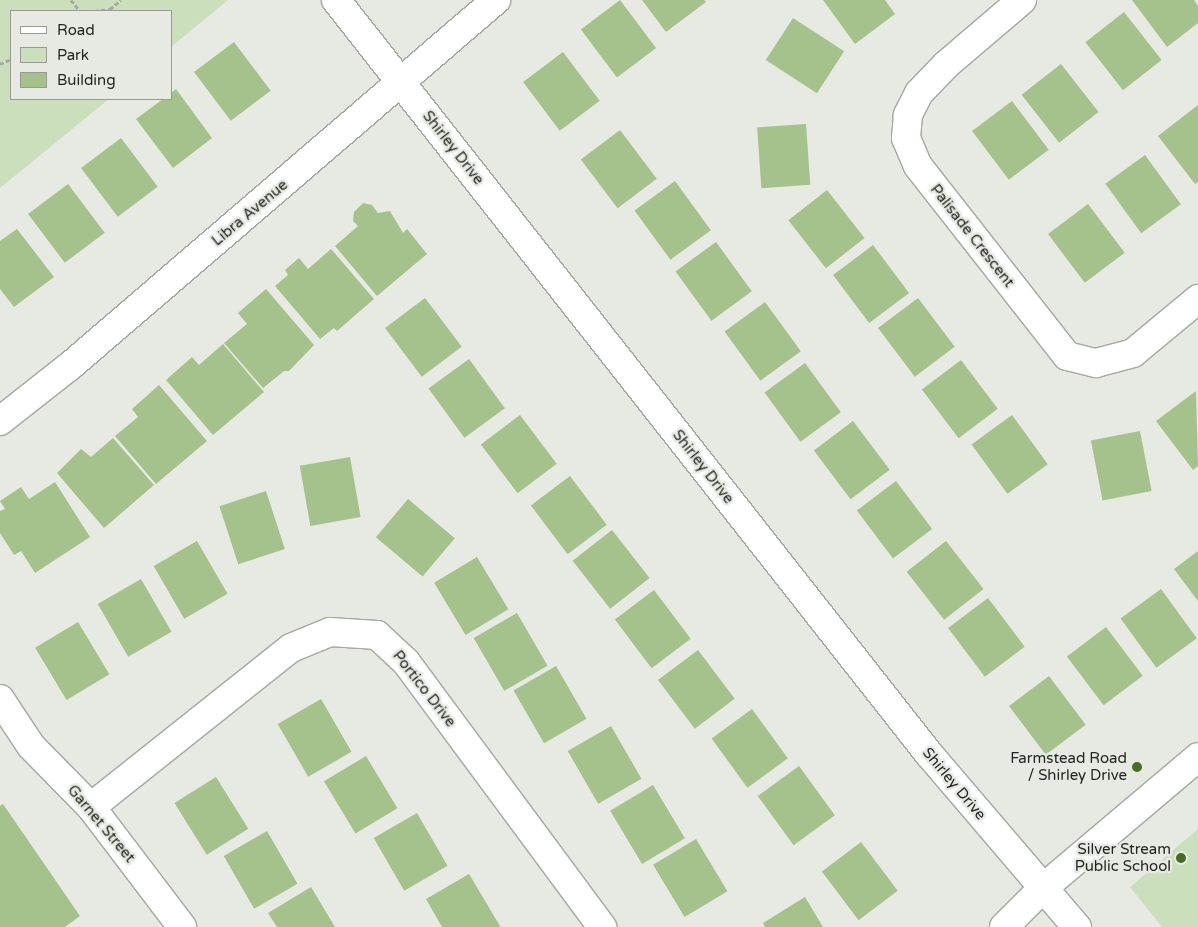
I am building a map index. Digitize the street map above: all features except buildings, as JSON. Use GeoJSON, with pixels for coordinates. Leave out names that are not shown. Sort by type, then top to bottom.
{"type":"FeatureCollection","features":[{"type":"Feature","properties":{"kind":"street","name":"Shirley Drive"},"geometry":{"type":"LineString","coordinates":[[336,0],[929,754],[1042,889],[1077,927]]}},
{"type":"Feature","properties":{"kind":"street","name":"Libra Avenue"},"geometry":{"type":"LineString","coordinates":[[0,421],[70,366],[402,83],[496,0]]}},
{"type":"Feature","properties":{"kind":"street","name":"Palisade Crescent"},"geometry":{"type":"LineString","coordinates":[[1022,0],[946,65],[920,93],[908,115],[906,138],[918,166],[1067,356],[1096,363],[1133,353],[1198,299]]}},
{"type":"Feature","properties":{"kind":"street","name":"Portico Drive"},"geometry":{"type":"LineString","coordinates":[[91,807],[291,648],[330,632],[377,634],[406,662],[602,927]]}},
{"type":"Feature","properties":{"kind":"street","name":"Garnet Street"},"geometry":{"type":"LineString","coordinates":[[0,699],[31,746],[91,807],[182,927]]}},
{"type":"Feature","properties":{"kind":"street"},"geometry":{"type":"LineString","coordinates":[[1004,927],[1042,889],[1198,757]]}},
{"type":"Feature","properties":{"kind":"path"},"geometry":{"type":"LineString","coordinates":[[71,0],[79,10]]}},
{"type":"Feature","properties":{"kind":"path"},"geometry":{"type":"LineString","coordinates":[[99,10],[110,8],[121,0]]}},
{"type":"Feature","properties":{"kind":"green space"},"geometry":{"type":"Polygon","coordinates":[[[0,0],[228,0],[172,46],[172,10],[10,10],[10,100],[108,100],[0,188],[0,0]]]}},
{"type":"Feature","properties":{"kind":"green space","name":"Silver Stream Public School"},"geometry":{"type":"Polygon","coordinates":[[[1198,829],[1198,927],[1162,927],[1130,887],[1198,829]]]}},
{"type":"Feature","properties":{"kind":"place","name":"Farmstead Road / Shirley Drive"},"geometry":{"type":"Point","coordinates":[1137,767]}},
{"type":"Feature","properties":{"kind":"place","name":"Silver Stream Public School"},"geometry":{"type":"Point","coordinates":[1181,858]}}]}
